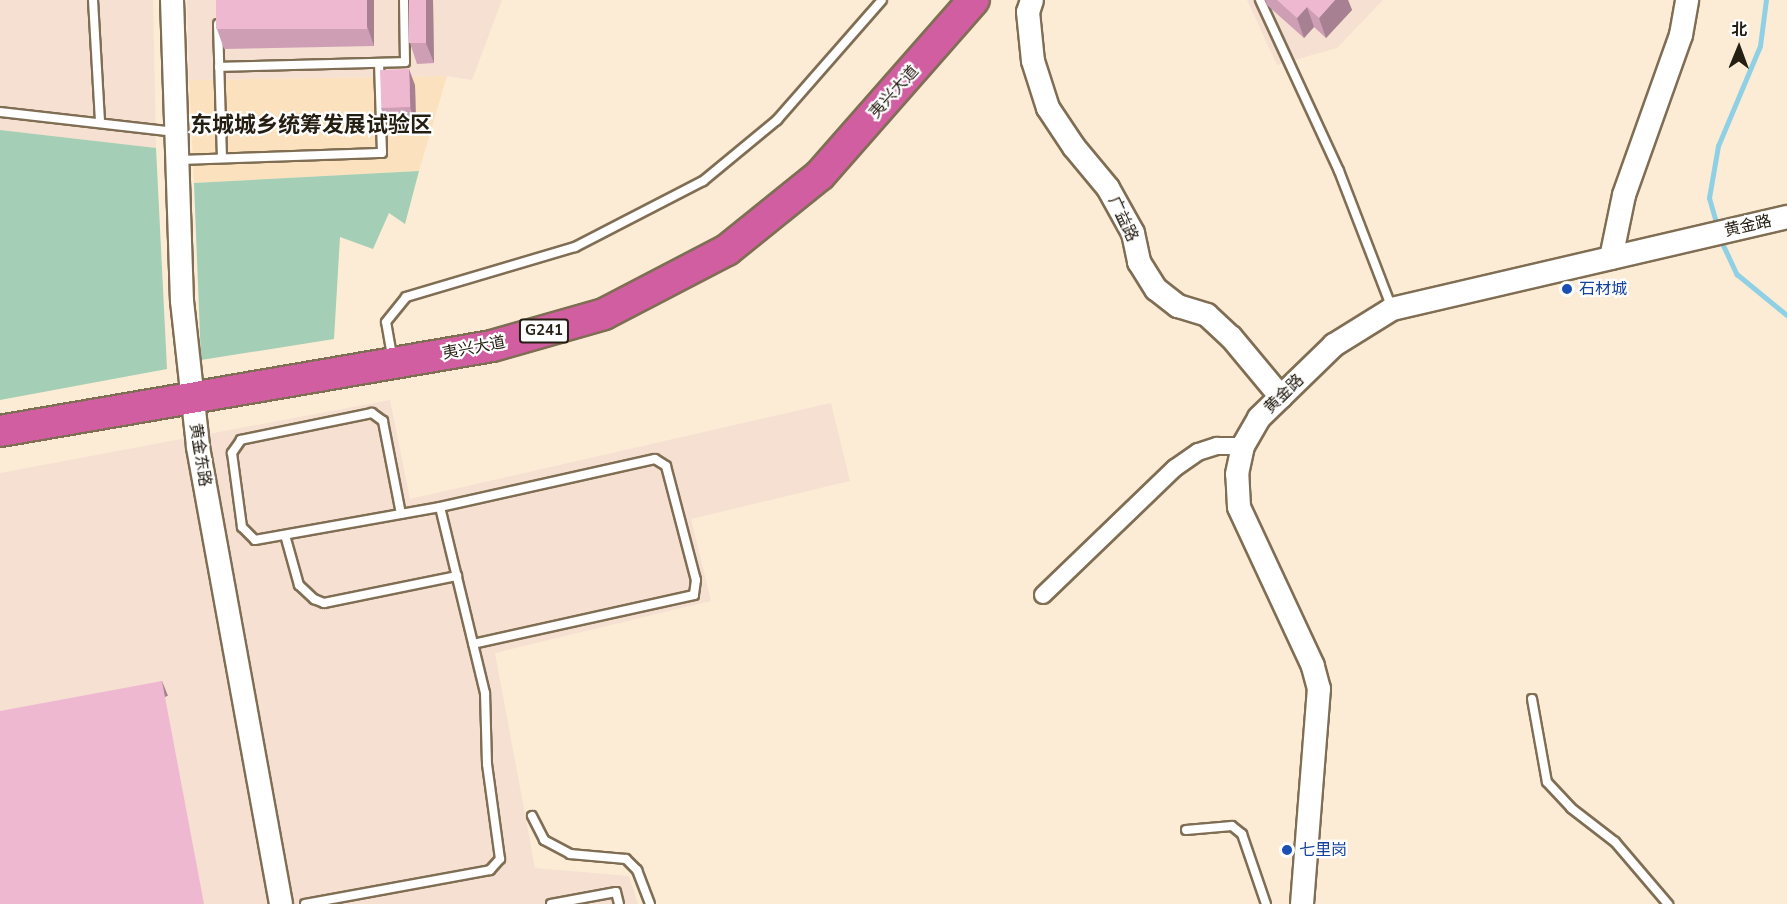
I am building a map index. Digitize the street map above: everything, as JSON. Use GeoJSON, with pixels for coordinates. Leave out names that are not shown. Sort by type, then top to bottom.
{"type":"FeatureCollection","features":[{"type":"Feature","properties":{"kind":"highway","name":"夷兴大道"},"geometry":{"type":"LineString","coordinates":[[0,431],[489,333],[599,302],[719,239],[811,165],[956,0]]}},
{"type":"Feature","properties":{"kind":"highway","name":"夷兴大道"},"geometry":{"type":"LineString","coordinates":[[0,418],[492,346],[604,314],[726,250],[820,175],[974,0]]}},
{"type":"Feature","properties":{"kind":"street","name":"黄金东路"},"geometry":{"type":"LineString","coordinates":[[172,0],[182,301],[198,447],[280,904]]}},
{"type":"Feature","properties":{"kind":"street","name":"广益路"},"geometry":{"type":"LineString","coordinates":[[1032,0],[1028,12],[1033,62],[1048,108],[1074,147],[1108,188],[1133,233],[1139,262],[1156,289],[1178,306],[1207,315],[1281,397]]}},
{"type":"Feature","properties":{"kind":"street"},"geometry":{"type":"LineString","coordinates":[[1611,258],[1624,195],[1681,35],[1687,0]]}},
{"type":"Feature","properties":{"kind":"street","name":"黄金路"},"geometry":{"type":"LineString","coordinates":[[1302,904],[1319,689],[1313,666],[1239,507],[1237,474],[1243,446],[1259,418],[1334,345],[1392,309],[1779,219]]}},
{"type":"Feature","properties":{"kind":"street"},"geometry":{"type":"LineString","coordinates":[[1043,595],[1175,468],[1198,452],[1217,446],[1243,446]]}},
{"type":"Feature","properties":{"kind":"lane"},"geometry":{"type":"LineString","coordinates":[[93,0],[100,123]]}},
{"type":"Feature","properties":{"kind":"lane"},"geometry":{"type":"LineString","coordinates":[[219,67],[405,62],[404,0]]}},
{"type":"Feature","properties":{"kind":"lane"},"geometry":{"type":"LineString","coordinates":[[867,0],[873,10]]}},
{"type":"Feature","properties":{"kind":"lane"},"geometry":{"type":"LineString","coordinates":[[391,351],[386,322],[406,297],[575,247],[703,181],[777,120],[882,0]]}},
{"type":"Feature","properties":{"kind":"lane"},"geometry":{"type":"LineString","coordinates":[[1260,0],[1339,171],[1392,309]]}},
{"type":"Feature","properties":{"kind":"lane"},"geometry":{"type":"LineString","coordinates":[[218,11],[222,158]]}},
{"type":"Feature","properties":{"kind":"lane"},"geometry":{"type":"LineString","coordinates":[[177,160],[382,153],[379,64]]}},
{"type":"Feature","properties":{"kind":"lane"},"geometry":{"type":"LineString","coordinates":[[0,112],[176,132]]}},
{"type":"Feature","properties":{"kind":"lane"},"geometry":{"type":"LineString","coordinates":[[401,514],[383,421],[372,414],[241,440],[232,453],[242,527],[255,540],[285,535],[440,507],[655,459],[666,466],[696,580],[694,595],[473,644]]}},
{"type":"Feature","properties":{"kind":"lane"},"geometry":{"type":"LineString","coordinates":[[305,904],[490,870],[500,858],[487,764],[485,693],[440,507]]}},
{"type":"Feature","properties":{"kind":"lane"},"geometry":{"type":"LineString","coordinates":[[285,535],[299,585],[314,599],[324,603],[457,576]]}},
{"type":"Feature","properties":{"kind":"lane"},"geometry":{"type":"LineString","coordinates":[[1532,699],[1547,782],[1571,808],[1615,842],[1668,904]]}},
{"type":"Feature","properties":{"kind":"lane"},"geometry":{"type":"LineString","coordinates":[[532,816],[544,840],[570,854],[626,859],[637,870],[650,904]]}},
{"type":"Feature","properties":{"kind":"lane"},"geometry":{"type":"LineString","coordinates":[[1186,830],[1232,826],[1242,834],[1266,904]]}},
{"type":"Feature","properties":{"kind":"lane"},"geometry":{"type":"LineString","coordinates":[[551,904],[616,892],[619,904]]}},
{"type":"Feature","properties":{"kind":"shaded area"},"geometry":{"type":"Polygon","coordinates":[[[0,0],[153,0],[156,148],[0,130],[0,0]]]}},
{"type":"Feature","properties":{"kind":"shaded area"},"geometry":{"type":"Polygon","coordinates":[[[187,0],[502,0],[472,80],[447,76],[189,80],[187,0]]]}},
{"type":"Feature","properties":{"kind":"shaded area"},"geometry":{"type":"Polygon","coordinates":[[[1247,0],[1383,0],[1337,48],[1277,65],[1247,0]]]}},
{"type":"Feature","properties":{"kind":"shaded area"},"geometry":{"type":"Polygon","coordinates":[[[447,76],[419,171],[194,183],[189,80],[447,76]]]}},
{"type":"Feature","properties":{"kind":"shaded area"},"geometry":{"type":"Polygon","coordinates":[[[390,400],[410,499],[831,403],[850,481],[691,519],[711,601],[495,653],[535,868],[629,876],[638,904],[0,904],[0,473],[390,400]]]}},
{"type":"Feature","properties":{"kind":"green space"},"geometry":{"type":"Polygon","coordinates":[[[0,130],[156,148],[167,369],[0,400],[0,130]]]}},
{"type":"Feature","properties":{"kind":"green space"},"geometry":{"type":"Polygon","coordinates":[[[419,171],[405,224],[389,213],[373,249],[340,237],[334,339],[201,360],[194,183],[419,171]]]}},
{"type":"Feature","properties":{"kind":"building"},"geometry":{"type":"Polygon","coordinates":[[[216,0],[367,0],[367,29],[216,29],[216,0]]]}},
{"type":"Feature","properties":{"kind":"building"},"geometry":{"type":"Polygon","coordinates":[[[409,0],[426,0],[426,43],[409,43],[409,0]]]}},
{"type":"Feature","properties":{"kind":"building"},"geometry":{"type":"Polygon","coordinates":[[[1277,0],[1335,0],[1319,18],[1307,7],[1297,18],[1277,0]]]}},
{"type":"Feature","properties":{"kind":"building"},"geometry":{"type":"Polygon","coordinates":[[[409,69],[410,107],[381,108],[380,70],[409,69]]]}},
{"type":"Feature","properties":{"kind":"building"},"geometry":{"type":"Polygon","coordinates":[[[162,681],[204,904],[0,904],[0,711],[162,681]]]}},
{"type":"Feature","properties":{"kind":"waterway"},"geometry":{"type":"LineString","coordinates":[[1717,226],[1709,198],[1718,146],[1760,46],[1766,0]]}},
{"type":"Feature","properties":{"kind":"waterway"},"geometry":{"type":"LineString","coordinates":[[1721,240],[1737,274],[1787,315]]}},
{"type":"Feature","properties":{"kind":"place","name":"石材城"},"geometry":{"type":"Point","coordinates":[1567,289]}},
{"type":"Feature","properties":{"kind":"place","name":"七里岗"},"geometry":{"type":"Point","coordinates":[1287,850]}},
{"type":"Feature","properties":{"kind":"district","name":"东城城乡统筹发展试验区"},"geometry":{"type":"Point","coordinates":[311,126]}}]}
